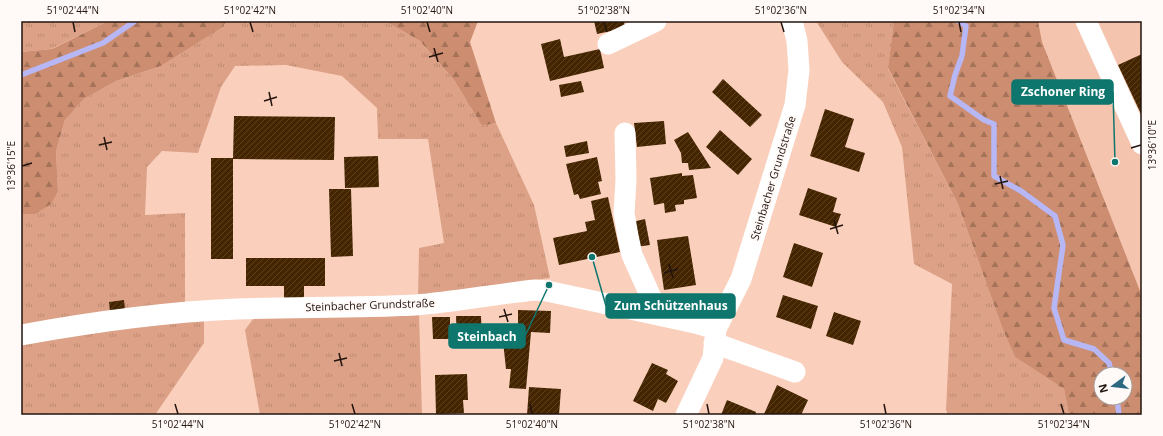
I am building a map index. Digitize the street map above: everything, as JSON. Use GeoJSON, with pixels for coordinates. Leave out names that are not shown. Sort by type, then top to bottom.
{"type":"FeatureCollection","features":[{"type":"Feature","properties":{"kind":"street"},"geometry":{"type":"LineString","coordinates":[[608,44],[656,21]]}},
{"type":"Feature","properties":{"kind":"street","name":"Steinbacher Grundstraße"},"geometry":{"type":"LineString","coordinates":[[686,415],[713,358],[715,336],[741,279],[795,105],[799,70],[797,41],[792,21]]}},
{"type":"Feature","properties":{"kind":"street"},"geometry":{"type":"LineString","coordinates":[[1086,21],[1142,144]]}},
{"type":"Feature","properties":{"kind":"street"},"geometry":{"type":"LineString","coordinates":[[625,133],[626,180],[624,213],[628,236],[632,255],[659,315]]}},
{"type":"Feature","properties":{"kind":"street","name":"Steinbacher Grundstraße"},"geometry":{"type":"LineString","coordinates":[[21,335],[78,325],[160,314],[236,309],[374,307],[418,304],[535,290],[547,291],[659,315],[715,336]]}},
{"type":"Feature","properties":{"kind":"street"},"geometry":{"type":"LineString","coordinates":[[715,336],[795,372]]}},
{"type":"Feature","properties":{"kind":"shaded area"},"geometry":{"type":"Polygon","coordinates":[[[1038,21],[1142,21],[1142,296],[1042,42],[1038,21]]]}},
{"type":"Feature","properties":{"kind":"green space"},"geometry":{"type":"Polygon","coordinates":[[[21,21],[108,21],[51,49],[21,52],[21,21]]]}},
{"type":"Feature","properties":{"kind":"green space"},"geometry":{"type":"Polygon","coordinates":[[[108,21],[226,21],[223,27],[161,66],[116,81],[84,99],[65,120],[56,151],[58,191],[51,204],[35,214],[22,214],[21,52],[52,49],[108,21]]]}},
{"type":"Feature","properties":{"kind":"green space"},"geometry":{"type":"Polygon","coordinates":[[[226,21],[385,21],[420,41],[454,80],[482,126],[496,123],[534,205],[550,278],[477,291],[418,298],[419,248],[444,243],[428,139],[378,139],[377,108],[342,76],[286,65],[235,66],[221,87],[198,153],[162,151],[147,167],[145,215],[185,213],[185,304],[21,329],[21,214],[58,191],[56,151],[65,120],[84,99],[116,81],[161,66],[223,27],[226,21]]]}},
{"type":"Feature","properties":{"kind":"green space"},"geometry":{"type":"Polygon","coordinates":[[[385,21],[478,21],[470,42],[496,123],[482,126],[454,80],[420,41],[385,21]]]}},
{"type":"Feature","properties":{"kind":"green space"},"geometry":{"type":"Polygon","coordinates":[[[816,21],[894,21],[888,69],[958,204],[1003,330],[1015,357],[1064,389],[1069,415],[948,415],[946,410],[952,284],[914,264],[902,147],[883,102],[842,62],[816,21]]]}},
{"type":"Feature","properties":{"kind":"green space"},"geometry":{"type":"Polygon","coordinates":[[[894,21],[1038,21],[1042,42],[1142,296],[1142,415],[1069,415],[1064,389],[1015,357],[1003,330],[958,204],[888,68],[894,21]]]}},
{"type":"Feature","properties":{"kind":"green space"},"geometry":{"type":"Polygon","coordinates":[[[419,313],[422,415],[260,415],[245,330],[253,319],[263,316],[419,313]]]}},
{"type":"Feature","properties":{"kind":"green space"},"geometry":{"type":"Polygon","coordinates":[[[204,318],[204,343],[155,415],[21,415],[21,340],[204,318]]]}},
{"type":"Feature","properties":{"kind":"building"},"geometry":{"type":"Polygon","coordinates":[[[594,21],[624,21],[625,28],[597,34],[594,21]]]}},
{"type":"Feature","properties":{"kind":"building"},"geometry":{"type":"Polygon","coordinates":[[[560,39],[564,57],[600,49],[604,68],[550,81],[541,44],[560,39]]]}},
{"type":"Feature","properties":{"kind":"building"},"geometry":{"type":"Polygon","coordinates":[[[1142,54],[1142,116],[1118,65],[1142,54]]]}},
{"type":"Feature","properties":{"kind":"building"},"geometry":{"type":"Polygon","coordinates":[[[723,79],[762,115],[750,127],[712,92],[723,79]]]}},
{"type":"Feature","properties":{"kind":"building"},"geometry":{"type":"Polygon","coordinates":[[[581,81],[584,92],[561,97],[559,85],[581,81]]]}},
{"type":"Feature","properties":{"kind":"building"},"geometry":{"type":"Polygon","coordinates":[[[825,109],[854,119],[845,147],[865,153],[859,172],[810,156],[825,109]]]}},
{"type":"Feature","properties":{"kind":"building"},"geometry":{"type":"Polygon","coordinates":[[[234,116],[335,117],[334,160],[233,159],[234,116]]]}},
{"type":"Feature","properties":{"kind":"building"},"geometry":{"type":"Polygon","coordinates":[[[664,121],[666,144],[637,147],[634,123],[664,121]]]}},
{"type":"Feature","properties":{"kind":"building"},"geometry":{"type":"Polygon","coordinates":[[[720,130],[752,159],[738,175],[706,147],[720,130]]]}},
{"type":"Feature","properties":{"kind":"building"},"geometry":{"type":"Polygon","coordinates":[[[688,132],[711,168],[689,170],[688,163],[682,163],[681,153],[674,140],[688,132]]]}},
{"type":"Feature","properties":{"kind":"building"},"geometry":{"type":"Polygon","coordinates":[[[587,141],[589,153],[566,157],[564,146],[587,141]]]}},
{"type":"Feature","properties":{"kind":"building"},"geometry":{"type":"Polygon","coordinates":[[[378,156],[379,187],[345,188],[344,157],[378,156]]]}},
{"type":"Feature","properties":{"kind":"building"},"geometry":{"type":"Polygon","coordinates":[[[597,157],[602,181],[598,182],[601,194],[580,199],[578,194],[574,195],[566,164],[597,157]]]}},
{"type":"Feature","properties":{"kind":"building"},"geometry":{"type":"Polygon","coordinates":[[[211,158],[233,158],[233,259],[211,259],[211,158]]]}},
{"type":"Feature","properties":{"kind":"building"},"geometry":{"type":"Polygon","coordinates":[[[682,173],[682,176],[693,175],[697,198],[684,200],[684,204],[675,205],[676,211],[665,213],[664,203],[654,205],[650,178],[682,173]]]}},
{"type":"Feature","properties":{"kind":"building"},"geometry":{"type":"Polygon","coordinates":[[[808,188],[837,198],[833,212],[841,214],[836,227],[799,215],[808,188]]]}},
{"type":"Feature","properties":{"kind":"building"},"geometry":{"type":"Polygon","coordinates":[[[329,189],[351,189],[353,256],[331,257],[329,189]]]}},
{"type":"Feature","properties":{"kind":"building"},"geometry":{"type":"Polygon","coordinates":[[[608,197],[620,252],[559,265],[553,238],[587,231],[585,222],[595,220],[591,201],[608,197]]]}},
{"type":"Feature","properties":{"kind":"building"},"geometry":{"type":"Polygon","coordinates":[[[645,219],[650,245],[636,247],[632,222],[645,219]]]}},
{"type":"Feature","properties":{"kind":"building"},"geometry":{"type":"Polygon","coordinates":[[[688,236],[696,285],[664,290],[657,240],[688,236]]]}},
{"type":"Feature","properties":{"kind":"building"},"geometry":{"type":"Polygon","coordinates":[[[794,243],[823,253],[812,287],[783,277],[794,243]]]}},
{"type":"Feature","properties":{"kind":"building"},"geometry":{"type":"Polygon","coordinates":[[[246,258],[325,258],[325,286],[304,286],[304,299],[284,299],[284,286],[246,286],[246,258]]]}},
{"type":"Feature","properties":{"kind":"building"},"geometry":{"type":"Polygon","coordinates":[[[783,295],[818,306],[811,329],[776,317],[783,295]]]}},
{"type":"Feature","properties":{"kind":"building"},"geometry":{"type":"Polygon","coordinates":[[[124,300],[125,310],[110,312],[109,302],[124,300]]]}},
{"type":"Feature","properties":{"kind":"building"},"geometry":{"type":"Polygon","coordinates":[[[518,310],[551,311],[550,333],[531,332],[526,389],[509,388],[511,369],[506,369],[502,332],[518,332],[518,310]]]}},
{"type":"Feature","properties":{"kind":"building"},"geometry":{"type":"Polygon","coordinates":[[[834,312],[861,321],[853,345],[826,336],[834,312]]]}},
{"type":"Feature","properties":{"kind":"building"},"geometry":{"type":"Polygon","coordinates":[[[456,316],[481,316],[482,340],[457,341],[456,316]]]}},
{"type":"Feature","properties":{"kind":"building"},"geometry":{"type":"Polygon","coordinates":[[[432,317],[450,317],[450,339],[433,339],[432,317]]]}},
{"type":"Feature","properties":{"kind":"building"},"geometry":{"type":"Polygon","coordinates":[[[652,363],[668,370],[666,374],[678,381],[666,403],[658,399],[653,411],[633,401],[652,363]]]}},
{"type":"Feature","properties":{"kind":"building"},"geometry":{"type":"Polygon","coordinates":[[[467,374],[468,400],[463,400],[464,413],[436,414],[435,375],[467,374]]]}},
{"type":"Feature","properties":{"kind":"building"},"geometry":{"type":"Polygon","coordinates":[[[777,385],[808,400],[801,415],[764,414],[777,385]]]}},
{"type":"Feature","properties":{"kind":"building"},"geometry":{"type":"Polygon","coordinates":[[[529,387],[561,389],[559,415],[527,415],[529,387]]]}},
{"type":"Feature","properties":{"kind":"building"},"geometry":{"type":"Polygon","coordinates":[[[727,400],[756,412],[755,415],[721,415],[727,400]]]}},
{"type":"Feature","properties":{"kind":"waterway"},"geometry":{"type":"LineString","coordinates":[[21,75],[103,43],[135,21]]}},
{"type":"Feature","properties":{"kind":"waterway"},"geometry":{"type":"LineString","coordinates":[[958,21],[966,26],[962,56],[955,75],[950,96],[984,120],[994,124],[994,176],[1021,191],[1055,216],[1063,245],[1054,308],[1064,340],[1094,349],[1109,363],[1110,366]]}},
{"type":"Feature","properties":{"kind":"waterway"},"geometry":{"type":"LineString","coordinates":[[1118,406],[1119,415]]}},
{"type":"Feature","properties":{"kind":"place","name":"Zschoner Ring"},"geometry":{"type":"Point","coordinates":[1115,162]}},
{"type":"Feature","properties":{"kind":"place","name":"Zum Schützenhaus"},"geometry":{"type":"Point","coordinates":[592,257]}},
{"type":"Feature","properties":{"kind":"place","name":"Steinbach"},"geometry":{"type":"Point","coordinates":[549,285]}}]}
